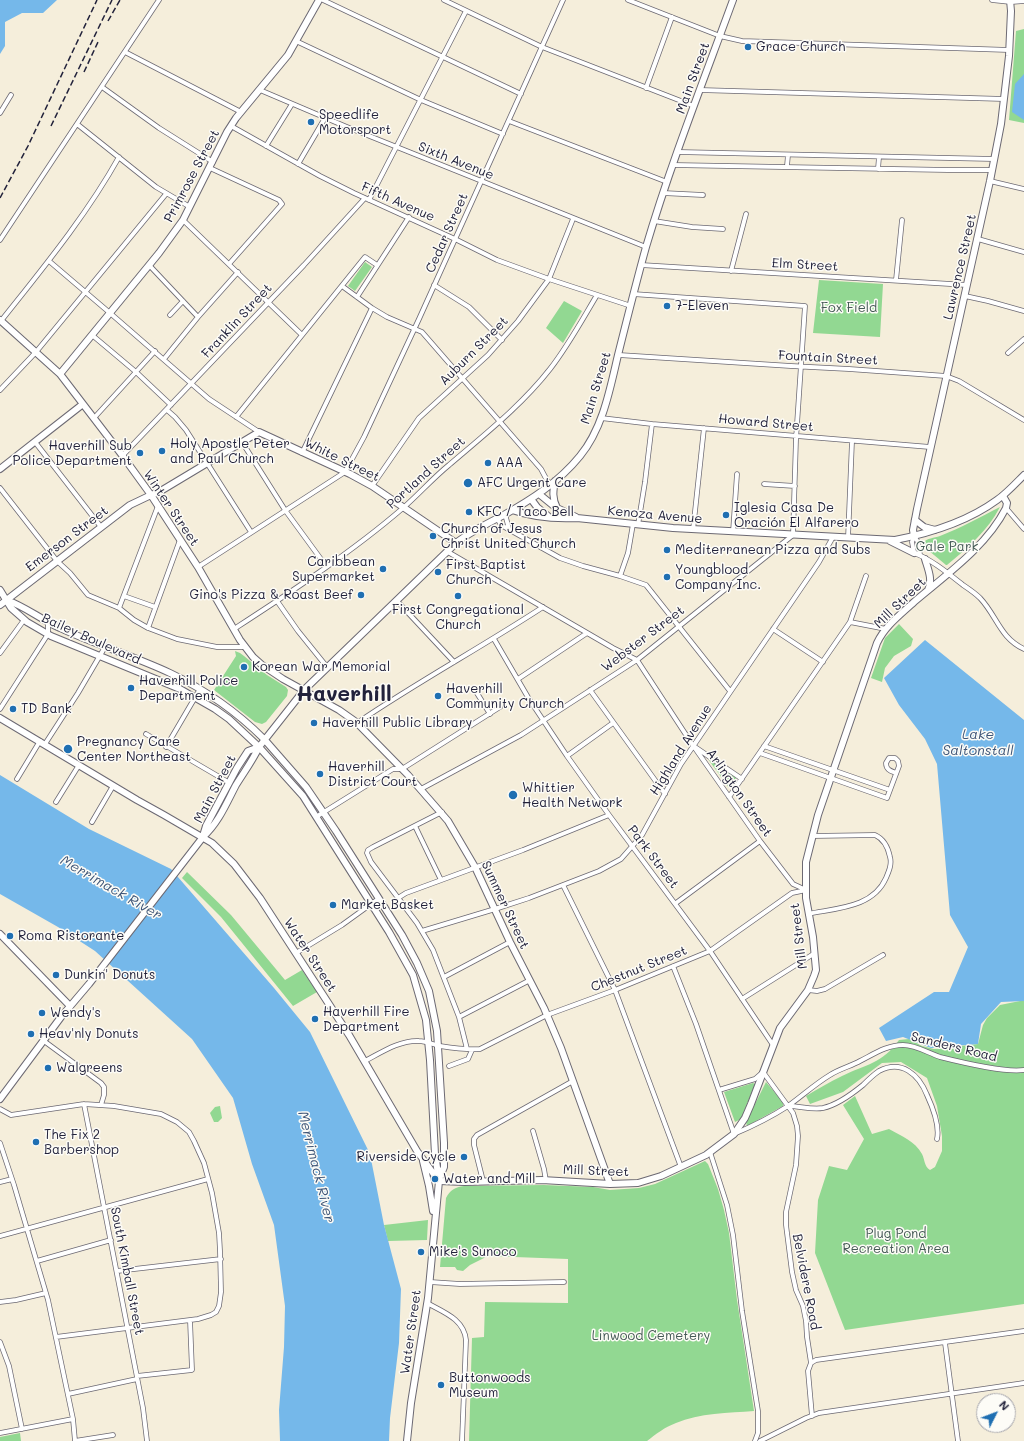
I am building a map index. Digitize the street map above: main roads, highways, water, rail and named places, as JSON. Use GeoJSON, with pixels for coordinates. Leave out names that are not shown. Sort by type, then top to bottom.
{"type":"FeatureCollection","features":[{"type":"Feature","properties":{"kind":"main road","name":"Primrose Street"},"geometry":{"type":"LineString","coordinates":[[60,374],[149,266],[183,220],[231,126],[281,64],[296,42],[320,0]]}},
{"type":"Feature","properties":{"kind":"main road","name":"Main Street"},"geometry":{"type":"LineString","coordinates":[[203,837],[212,828],[222,814],[258,747],[304,690],[456,543],[468,534],[531,500],[550,486],[581,454],[590,441],[610,390],[633,294],[663,193],[733,0]]}},
{"type":"Feature","properties":{"kind":"main road","name":"Lawrence Street"},"geometry":{"type":"LineString","coordinates":[[914,536],[913,530],[930,447],[990,182],[1004,99],[1009,50],[1011,1]]}},
{"type":"Feature","properties":{"kind":"main road","name":"Winter Street"},"geometry":{"type":"LineString","coordinates":[[1,320],[60,374],[123,456],[151,495],[198,567],[245,647],[262,665],[304,690]]}},
{"type":"Feature","properties":{"kind":"main road"},"geometry":{"type":"LineString","coordinates":[[0,469],[84,404]]}},
{"type":"Feature","properties":{"kind":"main road","name":"White Street"},"geometry":{"type":"LineString","coordinates":[[151,495],[160,492],[259,432],[372,486],[456,543]]}},
{"type":"Feature","properties":{"kind":"main road","name":"Kenoza Avenue"},"geometry":{"type":"LineString","coordinates":[[512,510],[522,514],[549,517],[577,518],[693,530],[889,540],[914,536],[964,519],[997,501],[1024,475]]}},
{"type":"Feature","properties":{"kind":"main road"},"geometry":{"type":"LineString","coordinates":[[555,481],[553,496],[554,502],[558,509]]}},
{"type":"Feature","properties":{"kind":"main road","name":"Kenoza Avenue"},"geometry":{"type":"LineString","coordinates":[[539,494],[548,503],[577,518]]}},
{"type":"Feature","properties":{"kind":"main road","name":"Emerson Street"},"geometry":{"type":"LineString","coordinates":[[0,605],[130,505],[151,495]]}},
{"type":"Feature","properties":{"kind":"main road","name":"Mill Street"},"geometry":{"type":"LineString","coordinates":[[439,1181],[546,1180],[610,1184],[638,1183],[661,1176],[681,1167],[710,1152],[734,1134],[745,1118],[783,1023],[808,990],[816,970],[813,937],[808,914],[806,862],[812,836],[830,778],[875,647],[880,636],[886,629],[990,533],[1006,508],[1007,503],[1003,496]]}},
{"type":"Feature","properties":{"kind":"main road"},"geometry":{"type":"LineString","coordinates":[[531,500],[549,517]]}},
{"type":"Feature","properties":{"kind":"main road"},"geometry":{"type":"LineString","coordinates":[[915,520],[924,527],[935,530]]}},
{"type":"Feature","properties":{"kind":"main road"},"geometry":{"type":"LineString","coordinates":[[889,540],[920,555],[931,578],[928,590]]}},
{"type":"Feature","properties":{"kind":"main road"},"geometry":{"type":"LineString","coordinates":[[0,590],[6,600]]}},
{"type":"Feature","properties":{"kind":"main road","name":"Bailey Boulevard"},"geometry":{"type":"LineString","coordinates":[[6,600],[10,608],[24,620],[48,634],[168,684],[215,709],[258,747],[303,796],[403,956],[413,975],[426,1020],[435,1154],[439,1181]]}},
{"type":"Feature","properties":{"kind":"main road","name":"Bailey Boulevard"},"geometry":{"type":"LineString","coordinates":[[6,600],[16,603],[60,628],[170,673],[200,689],[238,715],[264,739],[306,787],[412,952],[429,991],[434,1014],[438,1046],[444,1143],[444,1167],[439,1181]]}},
{"type":"Feature","properties":{"kind":"main road","name":"Summer Street"},"geometry":{"type":"LineString","coordinates":[[304,690],[339,710],[357,723],[442,812],[460,838],[547,1015],[573,1081],[610,1184]]}},
{"type":"Feature","properties":{"kind":"main road","name":"Water Street"},"geometry":{"type":"LineString","coordinates":[[0,718],[113,786],[203,837],[220,850],[241,872],[260,898],[365,1061],[422,1158],[439,1181],[430,1282],[407,1441]]}},
{"type":"Feature","properties":{"kind":"main road","name":"Main Street"},"geometry":{"type":"LineString","coordinates":[[203,837],[206,826],[228,782],[248,751],[258,747]]}},
{"type":"Feature","properties":{"kind":"main road"},"geometry":{"type":"LineString","coordinates":[[1,1095],[203,837]]}},
{"type":"Feature","properties":{"kind":"main road"},"geometry":{"type":"LineString","coordinates":[[1,938],[70,1006]]}},
{"type":"Feature","properties":{"kind":"main road","name":"Water Street"},"geometry":{"type":"LineString","coordinates":[[422,1158],[429,1186],[435,1226]]}},
{"type":"Feature","properties":{"kind":"water"},"geometry":{"type":"Polygon","coordinates":[[[0,0],[57,0],[43,13],[22,13],[5,22],[5,46],[0,54],[0,0]]]}},
{"type":"Feature","properties":{"kind":"water"},"geometry":{"type":"Polygon","coordinates":[[[1024,74],[1024,120],[1012,112],[1015,84],[1024,74]]]}},
{"type":"Feature","properties":{"kind":"water","name":"Lake Saltonstall"},"geometry":{"type":"Polygon","coordinates":[[[925,640],[1024,720],[1024,1001],[1001,1002],[981,1024],[978,1044],[931,1048],[903,1037],[886,1041],[879,1028],[934,992],[949,992],[968,947],[950,915],[937,764],[925,739],[899,705],[884,678],[925,640]]]}},
{"type":"Feature","properties":{"kind":"water","name":"Merrimack River"},"geometry":{"type":"Polygon","coordinates":[[[0,775],[89,829],[171,869],[310,1032],[370,1154],[384,1225],[401,1289],[399,1343],[390,1418],[389,1441],[280,1441],[279,1410],[284,1347],[285,1306],[274,1225],[252,1164],[233,1098],[192,1039],[95,951],[58,927],[0,894],[0,775]]]}},
{"type":"Feature","properties":{"kind":"railway"},"geometry":{"type":"LineString","coordinates":[[0,198],[28,146],[97,0]]}},
{"type":"Feature","properties":{"kind":"railway"},"geometry":{"type":"LineString","coordinates":[[51,126],[112,0]]}},
{"type":"Feature","properties":{"kind":"railway"},"geometry":{"type":"LineString","coordinates":[[108,21],[120,0]]}},
{"type":"Feature","properties":{"kind":"railway"},"geometry":{"type":"LineString","coordinates":[[84,72],[98,42]]}},
{"type":"Feature","properties":{"kind":"place","name":"Grace Church"},"geometry":{"type":"Point","coordinates":[748,47]}},
{"type":"Feature","properties":{"kind":"place","name":"Speedlife Motorsport"},"geometry":{"type":"Point","coordinates":[311,122]}},
{"type":"Feature","properties":{"kind":"place","name":"7-Eleven"},"geometry":{"type":"Point","coordinates":[667,306]}},
{"type":"Feature","properties":{"kind":"place","name":"Holy Apostle Peter and Paul Church"},"geometry":{"type":"Point","coordinates":[162,451]}},
{"type":"Feature","properties":{"kind":"place","name":"Haverhill Sub Police Department"},"geometry":{"type":"Point","coordinates":[140,453]}},
{"type":"Feature","properties":{"kind":"place","name":"AAA"},"geometry":{"type":"Point","coordinates":[488,463]}},
{"type":"Feature","properties":{"kind":"place","name":"AFC Urgent Care"},"geometry":{"type":"Point","coordinates":[468,483]}},
{"type":"Feature","properties":{"kind":"place","name":"KFC / Taco Bell"},"geometry":{"type":"Point","coordinates":[469,512]}},
{"type":"Feature","properties":{"kind":"place","name":"Iglesia Casa De Oración El Alfarero"},"geometry":{"type":"Point","coordinates":[726,515]}},
{"type":"Feature","properties":{"kind":"place","name":"Church of Jesus Christ United Church"},"geometry":{"type":"Point","coordinates":[433,536]}},
{"type":"Feature","properties":{"kind":"place","name":"Mediterranean Pizza and Subs"},"geometry":{"type":"Point","coordinates":[667,550]}},
{"type":"Feature","properties":{"kind":"place","name":"Caribbean Supermarket"},"geometry":{"type":"Point","coordinates":[383,569]}},
{"type":"Feature","properties":{"kind":"place","name":"First Baptist Church"},"geometry":{"type":"Point","coordinates":[438,572]}},
{"type":"Feature","properties":{"kind":"place","name":"Youngblood Company Inc."},"geometry":{"type":"Point","coordinates":[667,577]}},
{"type":"Feature","properties":{"kind":"place","name":"Gino's Pizza & Roast Beef"},"geometry":{"type":"Point","coordinates":[361,595]}},
{"type":"Feature","properties":{"kind":"place","name":"First Congregational Church"},"geometry":{"type":"Point","coordinates":[458,596]}},
{"type":"Feature","properties":{"kind":"place","name":"Korean War Memorial"},"geometry":{"type":"Point","coordinates":[244,667]}},
{"type":"Feature","properties":{"kind":"place","name":"Haverhill Police Department"},"geometry":{"type":"Point","coordinates":[131,688]}},
{"type":"Feature","properties":{"kind":"place","name":"Haverhill Community Church"},"geometry":{"type":"Point","coordinates":[438,696]}},
{"type":"Feature","properties":{"kind":"place","name":"TD Bank"},"geometry":{"type":"Point","coordinates":[13,709]}},
{"type":"Feature","properties":{"kind":"place","name":"Haverhill Public Library"},"geometry":{"type":"Point","coordinates":[314,723]}},
{"type":"Feature","properties":{"kind":"place","name":"Pregnancy Care Center Northeast"},"geometry":{"type":"Point","coordinates":[68,749]}},
{"type":"Feature","properties":{"kind":"place","name":"Haverhill District Court"},"geometry":{"type":"Point","coordinates":[320,774]}},
{"type":"Feature","properties":{"kind":"place","name":"Whittier Health Network"},"geometry":{"type":"Point","coordinates":[513,795]}},
{"type":"Feature","properties":{"kind":"place","name":"Market Basket"},"geometry":{"type":"Point","coordinates":[333,905]}},
{"type":"Feature","properties":{"kind":"place","name":"Roma Ristorante"},"geometry":{"type":"Point","coordinates":[10,936]}},
{"type":"Feature","properties":{"kind":"place","name":"Dunkin' Donuts"},"geometry":{"type":"Point","coordinates":[56,975]}},
{"type":"Feature","properties":{"kind":"place","name":"Wendy's"},"geometry":{"type":"Point","coordinates":[42,1013]}},
{"type":"Feature","properties":{"kind":"place","name":"Haverhill Fire Department"},"geometry":{"type":"Point","coordinates":[315,1019]}},
{"type":"Feature","properties":{"kind":"place","name":"Heav'nly Donuts"},"geometry":{"type":"Point","coordinates":[31,1034]}},
{"type":"Feature","properties":{"kind":"place","name":"Walgreens"},"geometry":{"type":"Point","coordinates":[48,1068]}},
{"type":"Feature","properties":{"kind":"place","name":"The Fix 2 Barbershop"},"geometry":{"type":"Point","coordinates":[36,1142]}},
{"type":"Feature","properties":{"kind":"place","name":"Riverside Cycle"},"geometry":{"type":"Point","coordinates":[464,1157]}},
{"type":"Feature","properties":{"kind":"place","name":"Water and Mill"},"geometry":{"type":"Point","coordinates":[435,1179]}},
{"type":"Feature","properties":{"kind":"place","name":"Mike's Sunoco"},"geometry":{"type":"Point","coordinates":[421,1252]}},
{"type":"Feature","properties":{"kind":"place","name":"Buttonwoods Museum"},"geometry":{"type":"Point","coordinates":[441,1385]}},
{"type":"Feature","properties":{"kind":"district","name":"Haverhill"},"geometry":{"type":"Point","coordinates":[344,695]}},
{"type":"Feature","properties":{"kind":"park label","name":"Fox Field"},"geometry":{"type":"Point","coordinates":[849,308]}},
{"type":"Feature","properties":{"kind":"park label","name":"Gale Park"},"geometry":{"type":"Point","coordinates":[947,547]}},
{"type":"Feature","properties":{"kind":"park label","name":"Plug Pond Recreation Area"},"geometry":{"type":"Point","coordinates":[896,1242]}},
{"type":"Feature","properties":{"kind":"park label","name":"Linwood Cemetery"},"geometry":{"type":"Point","coordinates":[651,1336]}}]}
